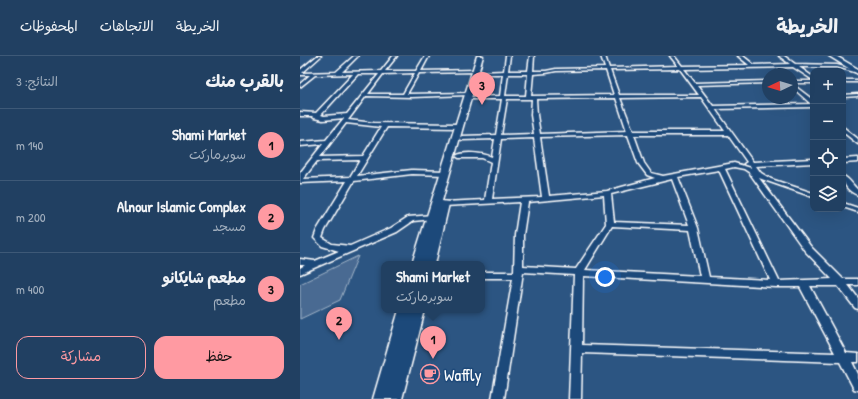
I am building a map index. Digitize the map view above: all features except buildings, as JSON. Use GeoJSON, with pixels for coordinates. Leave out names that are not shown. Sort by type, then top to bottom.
{"type":"FeatureCollection","features":[{"type":"Feature","properties":{"kind":"street"},"geometry":{"type":"LineString","coordinates":[[300,73],[319,56]]}},
{"type":"Feature","properties":{"kind":"street"},"geometry":{"type":"LineString","coordinates":[[338,73],[356,56]]}},
{"type":"Feature","properties":{"kind":"street"},"geometry":{"type":"LineString","coordinates":[[300,180],[395,56]]}},
{"type":"Feature","properties":{"kind":"street"},"geometry":{"type":"LineString","coordinates":[[404,96],[427,56]]}},
{"type":"Feature","properties":{"kind":"street"},"geometry":{"type":"LineString","coordinates":[[478,72],[480,56]]}},
{"type":"Feature","properties":{"kind":"street"},"geometry":{"type":"LineString","coordinates":[[419,261],[459,126],[484,56]]}},
{"type":"Feature","properties":{"kind":"street"},"geometry":{"type":"LineString","coordinates":[[488,202],[499,137],[508,56]]}},
{"type":"Feature","properties":{"kind":"street"},"geometry":{"type":"LineString","coordinates":[[532,56],[531,98],[538,136],[546,199]]}},
{"type":"Feature","properties":{"kind":"street"},"geometry":{"type":"LineString","coordinates":[[603,56],[644,169],[655,176],[664,178]]}},
{"type":"Feature","properties":{"kind":"street"},"geometry":{"type":"LineString","coordinates":[[672,56],[703,96],[808,248],[840,282],[858,305]]}},
{"type":"Feature","properties":{"kind":"street"},"geometry":{"type":"LineString","coordinates":[[740,56],[753,66]]}},
{"type":"Feature","properties":{"kind":"street"},"geometry":{"type":"LineString","coordinates":[[781,56],[810,78]]}},
{"type":"Feature","properties":{"kind":"street"},"geometry":{"type":"LineString","coordinates":[[832,56],[858,72]]}},
{"type":"Feature","properties":{"kind":"street"},"geometry":{"type":"LineString","coordinates":[[842,56],[858,66]]}},
{"type":"Feature","properties":{"kind":"street"},"geometry":{"type":"LineString","coordinates":[[306,62],[312,62]]}},
{"type":"Feature","properties":{"kind":"street"},"geometry":{"type":"LineString","coordinates":[[300,73],[505,73],[794,65],[833,65],[858,72]]}},
{"type":"Feature","properties":{"kind":"street"},"geometry":{"type":"LineString","coordinates":[[316,117],[357,73]]}},
{"type":"Feature","properties":{"kind":"street"},"geometry":{"type":"LineString","coordinates":[[300,86],[314,74]]}},
{"type":"Feature","properties":{"kind":"street"},"geometry":{"type":"LineString","coordinates":[[798,83],[810,81]]}},
{"type":"Feature","properties":{"kind":"street"},"geometry":{"type":"LineString","coordinates":[[846,81],[858,81]]}},
{"type":"Feature","properties":{"kind":"street"},"geometry":{"type":"LineString","coordinates":[[693,84],[762,82]]}},
{"type":"Feature","properties":{"kind":"street"},"geometry":{"type":"LineString","coordinates":[[798,89],[810,100]]}},
{"type":"Feature","properties":{"kind":"street"},"geometry":{"type":"LineString","coordinates":[[365,95],[470,96],[503,98],[703,96]]}},
{"type":"Feature","properties":{"kind":"street"},"geometry":{"type":"LineString","coordinates":[[846,96],[858,95]]}},
{"type":"Feature","properties":{"kind":"street"},"geometry":{"type":"LineString","coordinates":[[430,261],[444,204],[459,156],[470,96]]}},
{"type":"Feature","properties":{"kind":"street"},"geometry":{"type":"LineString","coordinates":[[711,108],[810,103]]}},
{"type":"Feature","properties":{"kind":"street"},"geometry":{"type":"LineString","coordinates":[[300,114],[313,114],[316,117],[346,119],[385,125],[459,126]]}},
{"type":"Feature","properties":{"kind":"street"},"geometry":{"type":"LineString","coordinates":[[352,249],[332,247],[323,244],[318,238],[321,230],[385,125]]}},
{"type":"Feature","properties":{"kind":"street"},"geometry":{"type":"LineString","coordinates":[[846,132],[858,142]]}},
{"type":"Feature","properties":{"kind":"street"},"geometry":{"type":"LineString","coordinates":[[462,138],[631,133],[729,133]]}},
{"type":"Feature","properties":{"kind":"street"},"geometry":{"type":"LineString","coordinates":[[300,144],[328,142]]}},
{"type":"Feature","properties":{"kind":"street"},"geometry":{"type":"LineString","coordinates":[[459,156],[485,156],[494,161]]}},
{"type":"Feature","properties":{"kind":"street"},"geometry":{"type":"LineString","coordinates":[[315,159],[365,158]]}},
{"type":"Feature","properties":{"kind":"street"},"geometry":{"type":"LineString","coordinates":[[846,160],[858,160]]}},
{"type":"Feature","properties":{"kind":"street"},"geometry":{"type":"LineString","coordinates":[[444,204],[524,201],[607,193],[664,178],[721,167],[810,161]]}},
{"type":"Feature","properties":{"kind":"street"},"geometry":{"type":"LineString","coordinates":[[751,166],[760,176],[810,194]]}},
{"type":"Feature","properties":{"kind":"street"},"geometry":{"type":"LineString","coordinates":[[721,167],[776,284]]}},
{"type":"Feature","properties":{"kind":"street"},"geometry":{"type":"LineString","coordinates":[[300,180],[352,179],[412,172],[446,173]]}},
{"type":"Feature","properties":{"kind":"street"},"geometry":{"type":"LineString","coordinates":[[674,176],[694,228],[705,279]]}},
{"type":"Feature","properties":{"kind":"street"},"geometry":{"type":"LineString","coordinates":[[846,182],[858,193]]}},
{"type":"Feature","properties":{"kind":"street"},"geometry":{"type":"LineString","coordinates":[[575,399],[578,349],[579,272],[610,224],[607,193]]}},
{"type":"Feature","properties":{"kind":"street"},"geometry":{"type":"LineString","coordinates":[[498,399],[518,272],[519,235],[524,201]]}},
{"type":"Feature","properties":{"kind":"street"},"geometry":{"type":"LineString","coordinates":[[846,206],[858,210]]}},
{"type":"Feature","properties":{"kind":"street"},"geometry":{"type":"LineString","coordinates":[[300,271],[394,230],[411,220],[433,217]]}},
{"type":"Feature","properties":{"kind":"street"},"geometry":{"type":"LineString","coordinates":[[610,224],[694,228]]}},
{"type":"Feature","properties":{"kind":"street"},"geometry":{"type":"LineString","coordinates":[[300,262],[316,264]]}},
{"type":"Feature","properties":{"kind":"street"},"geometry":{"type":"LineString","coordinates":[[485,275],[518,272],[579,272],[776,284],[858,282]]}},
{"type":"Feature","properties":{"kind":"street"},"geometry":{"type":"LineString","coordinates":[[803,283],[858,385]]}},
{"type":"Feature","properties":{"kind":"street"},"geometry":{"type":"LineString","coordinates":[[381,399],[405,313]]}},
{"type":"Feature","properties":{"kind":"street"},"geometry":{"type":"LineString","coordinates":[[394,399],[417,313]]}},
{"type":"Feature","properties":{"kind":"street"},"geometry":{"type":"LineString","coordinates":[[578,349],[858,358]]}},
{"type":"Feature","properties":{"kind":"shaded area"},"geometry":{"type":"Polygon","coordinates":[[[358,256],[340,300],[300,319],[300,284],[358,256]]]}},
{"type":"Feature","properties":{"kind":"place","name":"مطعم شايكانو"},"geometry":{"type":"Point","coordinates":[482,105]}},
{"type":"Feature","properties":{"kind":"place","name":"Alnour Islamic Complex"},"geometry":{"type":"Point","coordinates":[339,340]}},
{"type":"Feature","properties":{"kind":"place","name":"Shami Market"},"geometry":{"type":"Point","coordinates":[433,359]}},
{"type":"Feature","properties":{"kind":"place","name":"Waffly"},"geometry":{"type":"Point","coordinates":[430,374]}}]}
